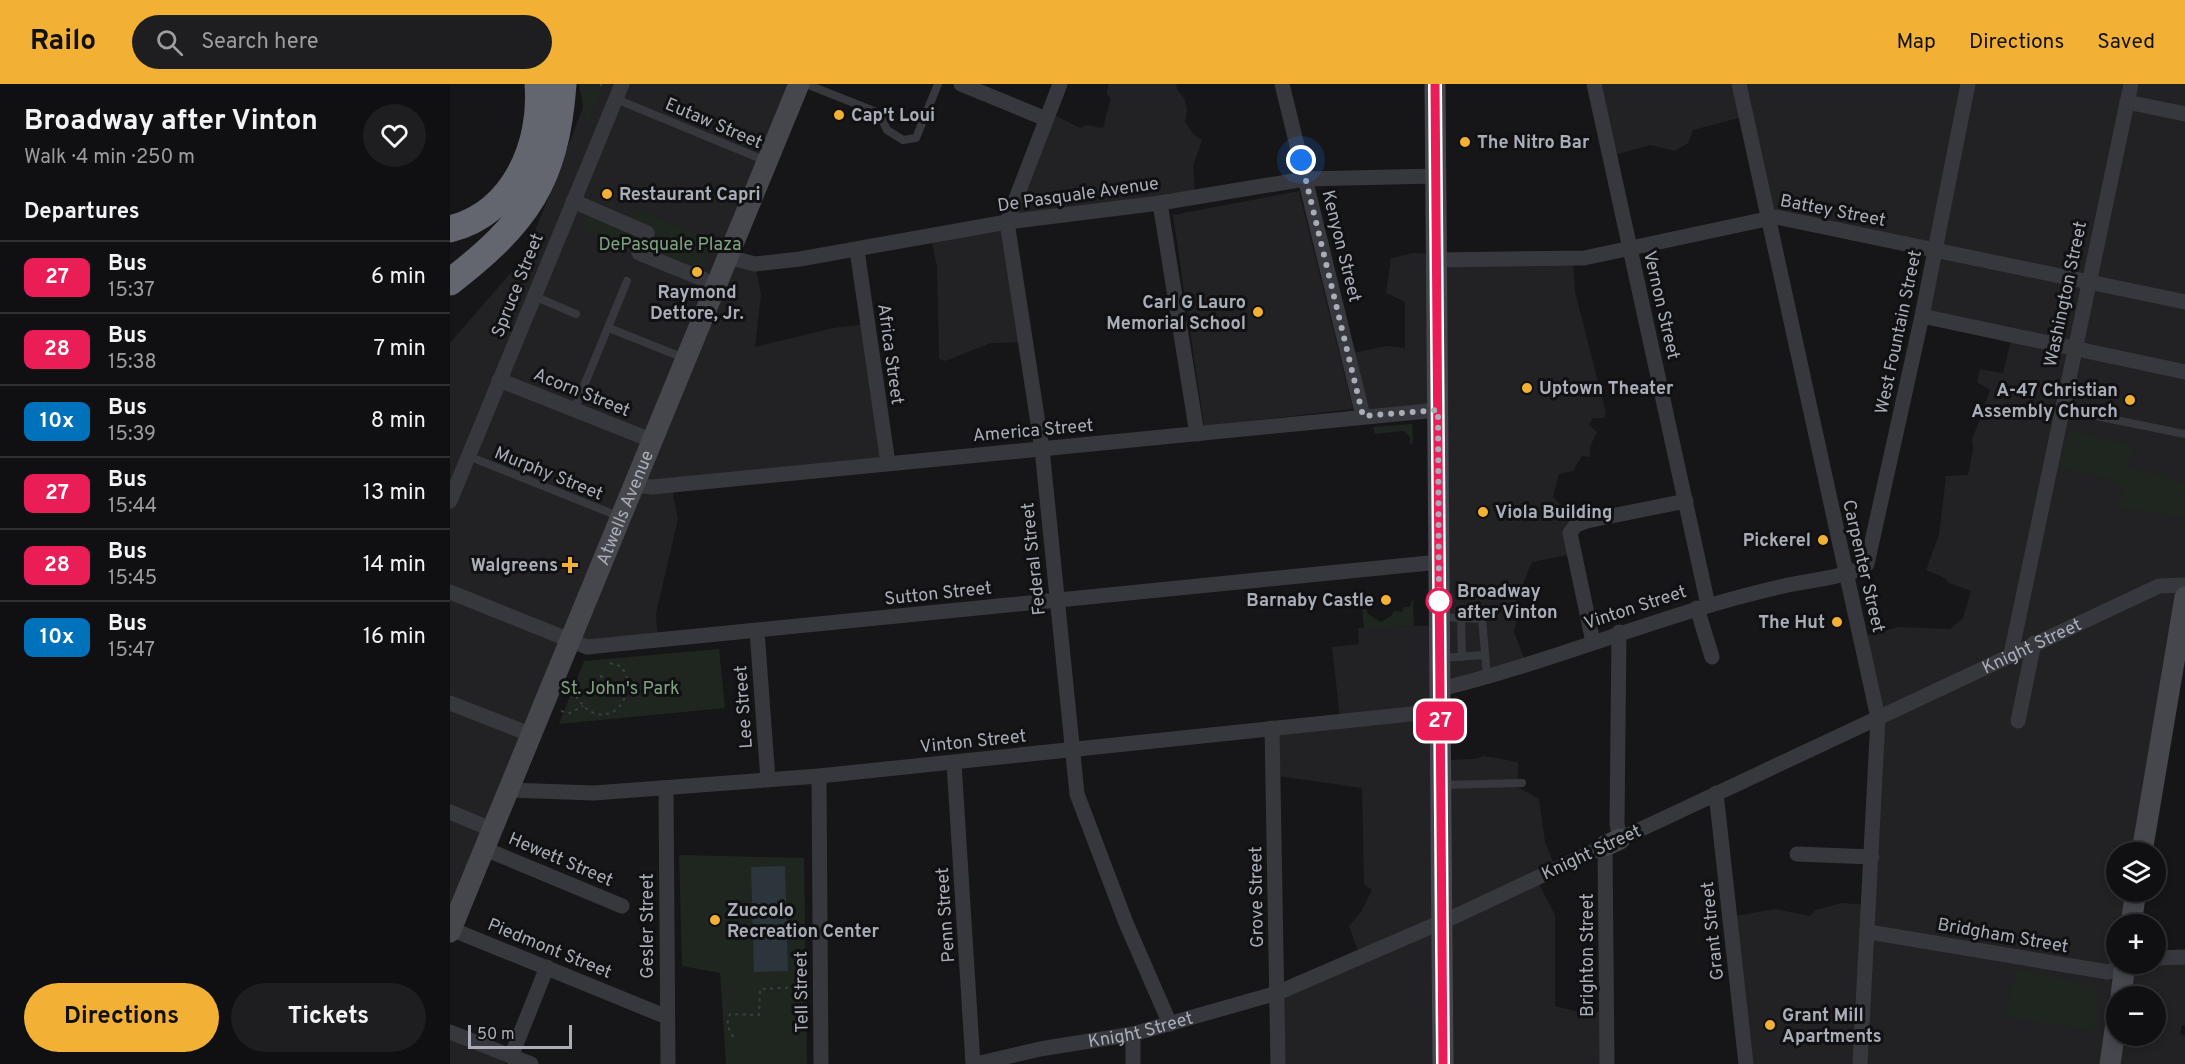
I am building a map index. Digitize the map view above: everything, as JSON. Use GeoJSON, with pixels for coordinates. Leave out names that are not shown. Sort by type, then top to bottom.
{"type":"FeatureCollection","features":[{"type":"Feature","properties":{"kind":"highway"},"geometry":{"type":"LineString","coordinates":[[450,229],[484,214],[509,192],[518,177],[536,128],[538,84]]}},
{"type":"Feature","properties":{"kind":"highway"},"geometry":{"type":"LineString","coordinates":[[450,282],[501,239],[526,209],[537,190],[553,152],[562,88]]}},
{"type":"Feature","properties":{"kind":"main road","name":"Atwells Avenue"},"geometry":{"type":"LineString","coordinates":[[452,921],[489,839],[632,485],[799,84]]}},
{"type":"Feature","properties":{"kind":"main road"},"geometry":{"type":"LineString","coordinates":[[1435,84],[1443,1064]]}},
{"type":"Feature","properties":{"kind":"main road"},"geometry":{"type":"LineString","coordinates":[[2144,842],[2185,597]]}},
{"type":"Feature","properties":{"kind":"main road"},"geometry":{"type":"LineString","coordinates":[[2110,1064],[2113,1046]]}},
{"type":"Feature","properties":{"kind":"street","name":"Spruce Street"},"geometry":{"type":"LineString","coordinates":[[450,501],[622,84]]}},
{"type":"Feature","properties":{"kind":"street"},"geometry":{"type":"LineString","coordinates":[[961,84],[1046,118]]}},
{"type":"Feature","properties":{"kind":"street","name":"Federal Street"},"geometry":{"type":"LineString","coordinates":[[1060,84],[1007,222],[1042,449],[1080,809],[1170,1023]]}},
{"type":"Feature","properties":{"kind":"street","name":"Kenyon Street"},"geometry":{"type":"LineString","coordinates":[[1282,84],[1363,416]]}},
{"type":"Feature","properties":{"kind":"street","name":"Vernon Street"},"geometry":{"type":"LineString","coordinates":[[1594,84],[1686,501],[1712,657]]}},
{"type":"Feature","properties":{"kind":"street","name":"Carpenter Street"},"geometry":{"type":"LineString","coordinates":[[1739,84],[1878,718],[1869,932],[1860,1064]]}},
{"type":"Feature","properties":{"kind":"street","name":"West Fountain Street"},"geometry":{"type":"LineString","coordinates":[[1846,573],[1864,567],[1869,560],[1936,250],[1968,84]]}},
{"type":"Feature","properties":{"kind":"street","name":"Washington Street"},"geometry":{"type":"LineString","coordinates":[[2011,654],[2073,348],[2131,84]]}},
{"type":"Feature","properties":{"kind":"street"},"geometry":{"type":"LineString","coordinates":[[2127,102],[2185,114]]}},
{"type":"Feature","properties":{"kind":"street","name":"De Pasquale Avenue"},"geometry":{"type":"LineString","coordinates":[[728,257],[755,264],[857,250],[1007,222],[1160,202],[1305,179],[1436,176]]}},
{"type":"Feature","properties":{"kind":"street"},"geometry":{"type":"LineString","coordinates":[[573,201],[647,232],[639,253],[703,279]]}},
{"type":"Feature","properties":{"kind":"street"},"geometry":{"type":"LineString","coordinates":[[1160,202],[1197,434]]}},
{"type":"Feature","properties":{"kind":"street","name":"Battey Street"},"geometry":{"type":"LineString","coordinates":[[1437,260],[1572,259],[1630,249],[1776,217],[2185,302]]}},
{"type":"Feature","properties":{"kind":"street","name":"Africa Street"},"geometry":{"type":"LineString","coordinates":[[857,250],[888,463]]}},
{"type":"Feature","properties":{"kind":"street"},"geometry":{"type":"LineString","coordinates":[[1922,316],[2185,372]]}},
{"type":"Feature","properties":{"kind":"street","name":"Acorn Street"},"geometry":{"type":"LineString","coordinates":[[499,380],[651,440]]}},
{"type":"Feature","properties":{"kind":"street","name":"America Street"},"geometry":{"type":"LineString","coordinates":[[632,485],[652,487],[1438,410]]}},
{"type":"Feature","properties":{"kind":"street"},"geometry":{"type":"LineString","coordinates":[[1593,642],[1570,533],[1576,525],[1587,521],[1686,501]]}},
{"type":"Feature","properties":{"kind":"street","name":"Sutton Street"},"geometry":{"type":"LineString","coordinates":[[450,592],[587,647],[1439,562]]}},
{"type":"Feature","properties":{"kind":"street","name":"Vinton Street"},"geometry":{"type":"LineString","coordinates":[[1440,689],[1703,606],[1846,573]]}},
{"type":"Feature","properties":{"kind":"street","name":"Knight Street"},"geometry":{"type":"LineString","coordinates":[[975,1064],[1040,1049],[1133,1034],[1277,993],[1442,922],[2159,586],[2185,585]]}},
{"type":"Feature","properties":{"kind":"street","name":"Lee Street"},"geometry":{"type":"LineString","coordinates":[[757,631],[768,780]]}},
{"type":"Feature","properties":{"kind":"street","name":"Brighton Street"},"geometry":{"type":"LineString","coordinates":[[1607,1064],[1613,842],[1617,824],[1619,632]]}},
{"type":"Feature","properties":{"kind":"street"},"geometry":{"type":"LineString","coordinates":[[2018,721],[2034,643]]}},
{"type":"Feature","properties":{"kind":"street"},"geometry":{"type":"LineString","coordinates":[[450,703],[532,735]]}},
{"type":"Feature","properties":{"kind":"street","name":"Vinton Street"},"geometry":{"type":"LineString","coordinates":[[508,790],[594,793],[819,776],[1440,711]]}},
{"type":"Feature","properties":{"kind":"street","name":"Grove Street"},"geometry":{"type":"LineString","coordinates":[[1272,728],[1278,1064]]}},
{"type":"Feature","properties":{"kind":"street","name":"Penn Street"},"geometry":{"type":"LineString","coordinates":[[954,763],[975,1064]]}},
{"type":"Feature","properties":{"kind":"street","name":"Tell Street"},"geometry":{"type":"LineString","coordinates":[[819,776],[821,1064]]}},
{"type":"Feature","properties":{"kind":"street","name":"Gesler Street"},"geometry":{"type":"LineString","coordinates":[[666,788],[668,1064]]}},
{"type":"Feature","properties":{"kind":"street","name":"Grant Street"},"geometry":{"type":"LineString","coordinates":[[1716,793],[1746,1064]]}},
{"type":"Feature","properties":{"kind":"street","name":"Hewett Street"},"geometry":{"type":"LineString","coordinates":[[450,812],[489,839],[622,906]]}},
{"type":"Feature","properties":{"kind":"street"},"geometry":{"type":"LineString","coordinates":[[1797,854],[1872,857]]}},
{"type":"Feature","properties":{"kind":"street","name":"Piedmont Street"},"geometry":{"type":"LineString","coordinates":[[452,921],[547,967],[667,1017]]}},
{"type":"Feature","properties":{"kind":"street","name":"Bridgham Street"},"geometry":{"type":"LineString","coordinates":[[1869,932],[2106,972]]}},
{"type":"Feature","properties":{"kind":"street"},"geometry":{"type":"LineString","coordinates":[[2166,958],[2185,957]]}},
{"type":"Feature","properties":{"kind":"street"},"geometry":{"type":"LineString","coordinates":[[511,1057],[547,967]]}},
{"type":"Feature","properties":{"kind":"street"},"geometry":{"type":"LineString","coordinates":[[450,1032],[531,1064]]}},
{"type":"Feature","properties":{"kind":"street"},"geometry":{"type":"LineString","coordinates":[[1133,1034],[1133,1064]]}},
{"type":"Feature","properties":{"kind":"lane"},"geometry":{"type":"LineString","coordinates":[[806,84],[879,113],[887,130],[903,140],[916,138],[938,84]]}},
{"type":"Feature","properties":{"kind":"lane","name":"Eutaw Street"},"geometry":{"type":"LineString","coordinates":[[616,99],[767,162]]}},
{"type":"Feature","properties":{"kind":"lane"},"geometry":{"type":"LineString","coordinates":[[574,410],[627,281]]}},
{"type":"Feature","properties":{"kind":"lane"},"geometry":{"type":"LineString","coordinates":[[534,297],[576,314]]}},
{"type":"Feature","properties":{"kind":"lane"},"geometry":{"type":"LineString","coordinates":[[609,328],[685,358]]}},
{"type":"Feature","properties":{"kind":"lane"},"geometry":{"type":"LineString","coordinates":[[2061,409],[2185,434]]}},
{"type":"Feature","properties":{"kind":"lane","name":"Murphy Street"},"geometry":{"type":"LineString","coordinates":[[468,456],[620,517]]}},
{"type":"Feature","properties":{"kind":"lane"},"geometry":{"type":"LineString","coordinates":[[1439,616],[1482,619],[1487,676]]}},
{"type":"Feature","properties":{"kind":"lane"},"geometry":{"type":"LineString","coordinates":[[1461,618],[1462,657]]}},
{"type":"Feature","properties":{"kind":"lane"},"geometry":{"type":"LineString","coordinates":[[1440,658],[1485,655]]}},
{"type":"Feature","properties":{"kind":"lane"},"geometry":{"type":"LineString","coordinates":[[1441,785],[1522,783]]}},
{"type":"Feature","properties":{"kind":"path"},"geometry":{"type":"LineString","coordinates":[[578,681],[576,696],[583,706],[594,714],[610,714],[625,699],[628,686],[624,670],[620,666],[606,662]]}},
{"type":"Feature","properties":{"kind":"path"},"geometry":{"type":"LineString","coordinates":[[571,696],[576,696]]}},
{"type":"Feature","properties":{"kind":"path"},"geometry":{"type":"LineString","coordinates":[[563,711],[570,713],[583,706]]}},
{"type":"Feature","properties":{"kind":"path"},"geometry":{"type":"LineString","coordinates":[[733,1037],[727,1025],[730,1014],[759,1015],[760,989],[821,987]]}},
{"type":"Feature","properties":{"kind":"shaded area"},"geometry":{"type":"Polygon","coordinates":[[[592,84],[803,84],[732,261],[755,263],[761,295],[755,347],[833,328],[867,324],[886,463],[672,488],[678,519],[656,614],[658,642],[575,646],[450,939],[450,343],[526,255],[592,84]]]}},
{"type":"Feature","properties":{"kind":"shaded area"},"geometry":{"type":"Polygon","coordinates":[[[1109,84],[1176,84],[1187,109],[1185,122],[1194,135],[1202,140],[1193,166],[1195,193],[1015,221],[1053,114],[1080,128],[1086,125],[1103,128],[1111,98],[1106,94],[1109,84]]]}},
{"type":"Feature","properties":{"kind":"shaded area"},"geometry":{"type":"Polygon","coordinates":[[[1595,84],[2185,84],[2185,629],[2149,842],[2106,842],[2106,902],[2140,902],[2138,914],[2106,914],[2106,974],[2166,974],[2166,961],[2185,958],[2185,1025],[2182,1025],[2180,1034],[2185,1036],[2185,1064],[1749,1064],[1736,916],[1775,909],[1810,916],[1815,910],[1842,903],[1870,905],[1879,805],[1864,636],[1898,627],[1950,629],[1963,618],[1971,591],[1949,583],[1945,578],[1926,570],[1939,535],[1946,476],[1968,475],[1973,449],[1972,440],[1990,390],[1977,382],[1980,369],[2003,373],[2011,340],[1928,322],[1939,256],[1770,220],[1746,116],[1693,130],[1688,143],[1675,151],[1650,145],[1618,154],[1595,84]]]}},
{"type":"Feature","properties":{"kind":"shaded area","name":"Carl G Lauro Memorial School"},"geometry":{"type":"Polygon","coordinates":[[[1299,191],[1353,409],[1204,426],[1173,215],[1299,191]]]}},
{"type":"Feature","properties":{"kind":"shaded area"},"geometry":{"type":"Polygon","coordinates":[[[1008,221],[1028,342],[991,343],[945,361],[939,358],[937,267],[931,237],[1008,221]]]}},
{"type":"Feature","properties":{"kind":"shaded area"},"geometry":{"type":"Polygon","coordinates":[[[1414,253],[1573,261],[1575,292],[1606,413],[1604,418],[1593,418],[1589,425],[1597,432],[1590,447],[1590,457],[1582,456],[1573,471],[1559,474],[1553,497],[1579,523],[1568,555],[1532,562],[1523,584],[1515,593],[1516,600],[1521,605],[1514,632],[1526,663],[1445,695],[1446,760],[1475,759],[1484,756],[1518,762],[1518,787],[1539,799],[1545,842],[1556,869],[1538,882],[1555,915],[1555,1006],[1579,1012],[1605,1012],[1607,1064],[1279,1064],[1280,996],[1360,956],[1349,926],[1361,912],[1372,890],[1364,884],[1362,788],[1278,776],[1276,729],[1340,719],[1332,647],[1359,644],[1358,628],[1442,625],[1442,416],[1370,413],[1353,353],[1387,346],[1405,348],[1405,302],[1386,293],[1391,258],[1414,253]]]}},
{"type":"Feature","properties":{"kind":"shaded area"},"geometry":{"type":"Polygon","coordinates":[[[785,866],[788,971],[754,972],[751,867],[785,866]]]}},
{"type":"Feature","properties":{"kind":"shaded area"},"geometry":{"type":"Polygon","coordinates":[[[450,1029],[510,1052],[505,1064],[450,1064],[450,1029]]]}},
{"type":"Feature","properties":{"kind":"green space"},"geometry":{"type":"Polygon","coordinates":[[[579,84],[604,84],[587,128],[579,84]]]}},
{"type":"Feature","properties":{"kind":"green space","name":"DePasquale Plaza"},"geometry":{"type":"Polygon","coordinates":[[[593,201],[633,217],[636,210],[714,241],[700,276],[581,228],[593,201]]]}},
{"type":"Feature","properties":{"kind":"green space"},"geometry":{"type":"Polygon","coordinates":[[[1412,424],[1413,443],[1410,444],[1410,437],[1404,431],[1375,434],[1373,427],[1412,424]]]}},
{"type":"Feature","properties":{"kind":"green space"},"geometry":{"type":"Polygon","coordinates":[[[2069,431],[2133,446],[2128,468],[2164,475],[2164,479],[2185,483],[2183,518],[2119,507],[2125,486],[2112,483],[2113,479],[2059,467],[2069,431]]]}},
{"type":"Feature","properties":{"kind":"green space"},"geometry":{"type":"Polygon","coordinates":[[[1413,598],[1414,626],[1364,629],[1362,610],[1366,609],[1368,614],[1381,622],[1391,616],[1394,611],[1402,612],[1404,607],[1410,607],[1413,598]]]}},
{"type":"Feature","properties":{"kind":"green space","name":"St. John's Park"},"geometry":{"type":"Polygon","coordinates":[[[719,649],[725,708],[559,724],[584,661],[719,649]]]}},
{"type":"Feature","properties":{"kind":"green space"},"geometry":{"type":"Polygon","coordinates":[[[679,855],[804,858],[807,1064],[726,1064],[720,973],[682,966],[679,855]]]}},
{"type":"Feature","properties":{"kind":"green space"},"geometry":{"type":"Polygon","coordinates":[[[2017,969],[2098,987],[2094,1030],[2005,1017],[2017,969]]]}},
{"type":"Feature","properties":{"kind":"bus line","name":"27"},"geometry":{"type":"LineString","coordinates":[[1435,84],[1443,1064]]}},
{"type":"Feature","properties":{"kind":"place","name":"Cap't Loui"},"geometry":{"type":"Point","coordinates":[839,115]}},
{"type":"Feature","properties":{"kind":"place","name":"The Nitro Bar"},"geometry":{"type":"Point","coordinates":[1465,142]}},
{"type":"Feature","properties":{"kind":"place","name":"Restaurant Capri"},"geometry":{"type":"Point","coordinates":[607,194]}},
{"type":"Feature","properties":{"kind":"place","name":"Raymond Dettore, Jr."},"geometry":{"type":"Point","coordinates":[697,272]}},
{"type":"Feature","properties":{"kind":"place","name":"Carl G Lauro Memorial School"},"geometry":{"type":"Point","coordinates":[1258,312]}},
{"type":"Feature","properties":{"kind":"place","name":"Uptown Theater"},"geometry":{"type":"Point","coordinates":[1527,388]}},
{"type":"Feature","properties":{"kind":"place","name":"A-47 Christian Assembly Church"},"geometry":{"type":"Point","coordinates":[2130,400]}},
{"type":"Feature","properties":{"kind":"place","name":"Viola Building"},"geometry":{"type":"Point","coordinates":[1483,512]}},
{"type":"Feature","properties":{"kind":"place","name":"Pickerel"},"geometry":{"type":"Point","coordinates":[1823,540]}},
{"type":"Feature","properties":{"kind":"place","name":"Walgreens"},"geometry":{"type":"Point","coordinates":[570,565]}},
{"type":"Feature","properties":{"kind":"place","name":"Barnaby Castle"},"geometry":{"type":"Point","coordinates":[1386,600]}},
{"type":"Feature","properties":{"kind":"place","name":"Broadway after Vinton"},"geometry":{"type":"Point","coordinates":[1439,601]}},
{"type":"Feature","properties":{"kind":"place","name":"The Hut"},"geometry":{"type":"Point","coordinates":[1837,622]}},
{"type":"Feature","properties":{"kind":"place","name":"Zuccolo Recreation Center"},"geometry":{"type":"Point","coordinates":[715,920]}},
{"type":"Feature","properties":{"kind":"place","name":"Grant Mill Apartments"},"geometry":{"type":"Point","coordinates":[1770,1025]}},
{"type":"Feature","properties":{"kind":"route"},"geometry":{"type":"LineString","coordinates":[[1301,160],[1363,416],[1438,410],[1439,601]]}}]}
